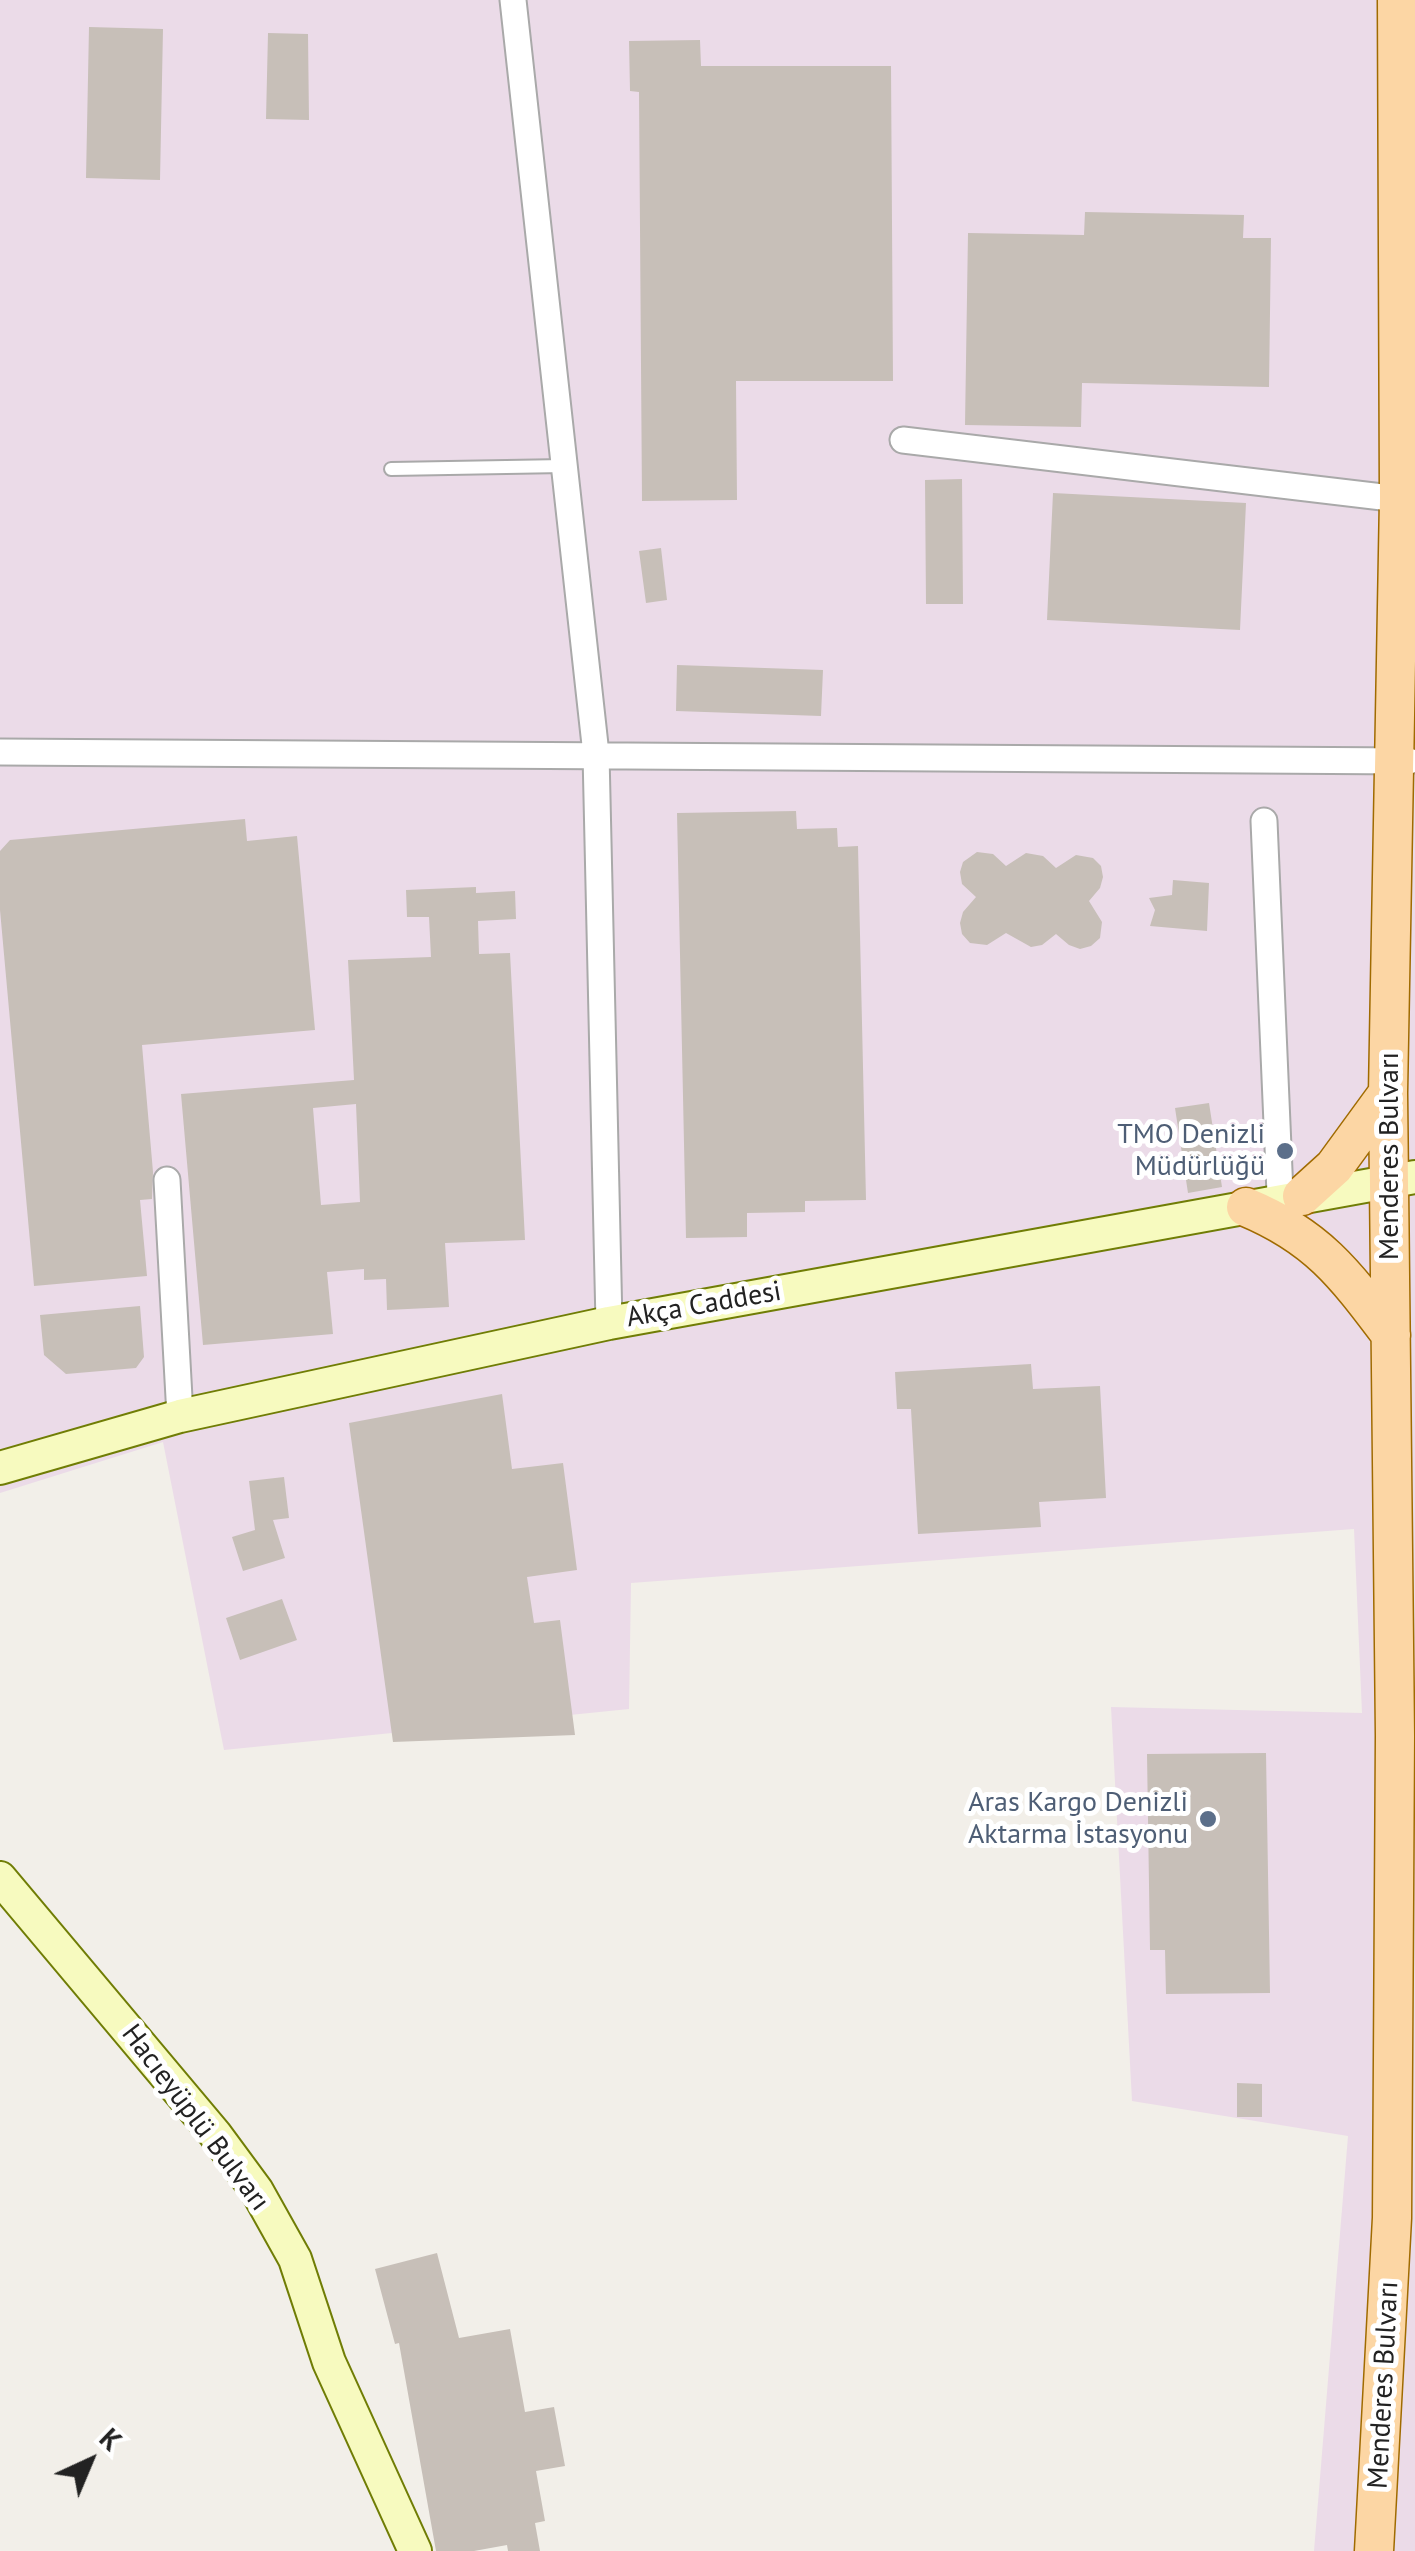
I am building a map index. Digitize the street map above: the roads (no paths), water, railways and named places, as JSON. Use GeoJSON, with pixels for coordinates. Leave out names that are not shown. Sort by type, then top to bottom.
{"type":"FeatureCollection","features":[{"type":"Feature","properties":{"kind":"main road","name":"Menderes Bulvarı"},"geometry":{"type":"LineString","coordinates":[[1374,2551],[1392,2218],[1391,1335],[1403,1179],[1388,1093],[1402,760],[1397,629],[1397,0]]}},
{"type":"Feature","properties":{"kind":"main road"},"geometry":{"type":"LineString","coordinates":[[1402,760],[1403,1179]]}},
{"type":"Feature","properties":{"kind":"main road"},"geometry":{"type":"LineString","coordinates":[[1388,1093],[1343,1156],[1277,1206],[1351,1283],[1391,1335]]}},
{"type":"Feature","properties":{"kind":"street"},"geometry":{"type":"LineString","coordinates":[[513,0],[596,754],[609,1323]]}},
{"type":"Feature","properties":{"kind":"street"},"geometry":{"type":"LineString","coordinates":[[904,440],[1399,498]]}},
{"type":"Feature","properties":{"kind":"street"},"geometry":{"type":"LineString","coordinates":[[0,752],[1402,760]]}},
{"type":"Feature","properties":{"kind":"street"},"geometry":{"type":"LineString","coordinates":[[1264,821],[1277,1206]]}},
{"type":"Feature","properties":{"kind":"street","name":"Akça Caddesi"},"geometry":{"type":"LineString","coordinates":[[0,1468],[180,1416],[609,1323],[1277,1206],[1403,1179]]}},
{"type":"Feature","properties":{"kind":"street"},"geometry":{"type":"LineString","coordinates":[[168,1180],[180,1416]]}},
{"type":"Feature","properties":{"kind":"street","name":"Hacıeyüplü Bulvarı"},"geometry":{"type":"LineString","coordinates":[[0,1878],[215,2134],[256,2191],[295,2259],[328,2362],[415,2551]]}},
{"type":"Feature","properties":{"kind":"lane"},"geometry":{"type":"LineString","coordinates":[[391,469],[564,466]]}},
{"type":"Feature","properties":{"kind":"place","name":"TMO Denizli Müdürlüğü"},"geometry":{"type":"Point","coordinates":[1285,1151]}},
{"type":"Feature","properties":{"kind":"place","name":"Aras Kargo Denizli Aktarma İstasyonu"},"geometry":{"type":"Point","coordinates":[1208,1819]}}]}
